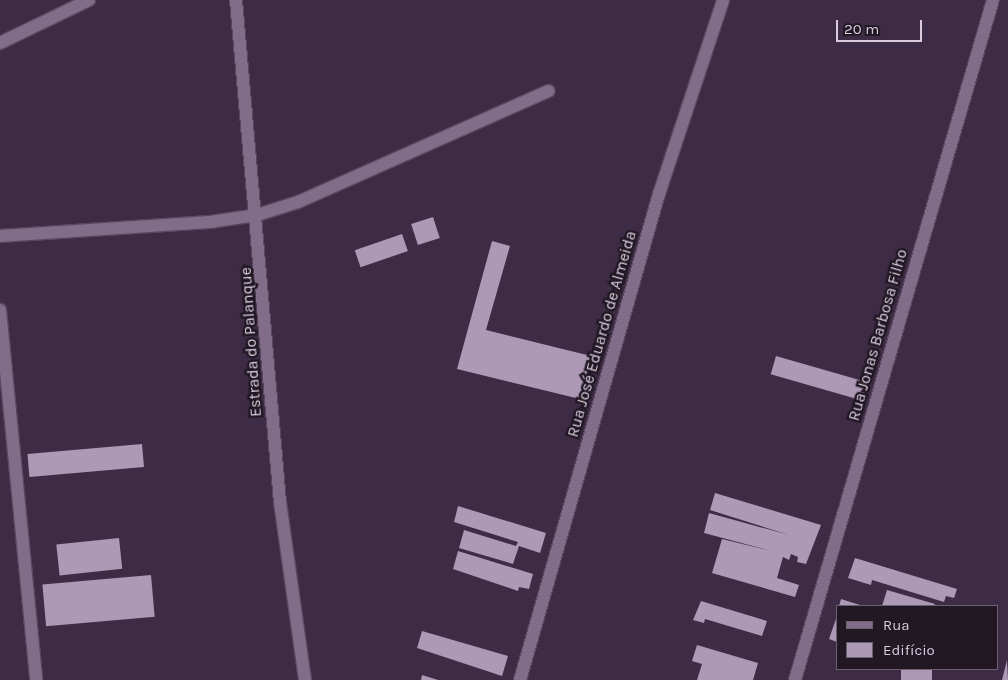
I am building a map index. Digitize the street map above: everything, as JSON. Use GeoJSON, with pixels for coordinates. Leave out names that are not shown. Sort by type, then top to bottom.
{"type":"FeatureCollection","features":[{"type":"Feature","properties":{"kind":"street"},"geometry":{"type":"LineString","coordinates":[[0,42],[89,0]]}},
{"type":"Feature","properties":{"kind":"street","name":"Estrada do Palanque"},"geometry":{"type":"LineString","coordinates":[[236,0],[257,215],[280,502],[305,680]]}},
{"type":"Feature","properties":{"kind":"street","name":"Rua José Eduardo de Almeida"},"geometry":{"type":"LineString","coordinates":[[520,680],[659,194],[723,0]]}},
{"type":"Feature","properties":{"kind":"street","name":"Rua Jonas Barbosa Filho"},"geometry":{"type":"LineString","coordinates":[[795,680],[993,0]]}},
{"type":"Feature","properties":{"kind":"street"},"geometry":{"type":"LineString","coordinates":[[0,236],[210,222],[257,215],[298,202],[548,91]]}},
{"type":"Feature","properties":{"kind":"street"},"geometry":{"type":"LineString","coordinates":[[0,310],[36,680]]}},
{"type":"Feature","properties":{"kind":"building"},"geometry":{"type":"Polygon","coordinates":[[[433,217],[440,238],[418,245],[411,224],[433,217]]]}},
{"type":"Feature","properties":{"kind":"building"},"geometry":{"type":"Polygon","coordinates":[[[402,234],[408,251],[361,267],[355,250],[402,234]]]}},
{"type":"Feature","properties":{"kind":"building"},"geometry":{"type":"Polygon","coordinates":[[[492,241],[510,246],[486,330],[591,356],[580,399],[457,369],[492,241]]]}},
{"type":"Feature","properties":{"kind":"building"},"geometry":{"type":"Polygon","coordinates":[[[776,356],[867,382],[862,400],[771,374],[776,356]]]}},
{"type":"Feature","properties":{"kind":"building"},"geometry":{"type":"Polygon","coordinates":[[[142,444],[144,467],[29,477],[27,454],[142,444]]]}},
{"type":"Feature","properties":{"kind":"building"},"geometry":{"type":"Polygon","coordinates":[[[715,493],[821,525],[806,564],[797,562],[798,557],[791,554],[789,560],[783,557],[777,578],[799,585],[795,597],[712,573],[722,539],[771,551],[704,533],[709,513],[789,535],[710,510],[715,493]]]}},
{"type":"Feature","properties":{"kind":"building"},"geometry":{"type":"Polygon","coordinates":[[[458,506],[546,533],[540,553],[519,546],[513,564],[459,548],[464,530],[516,546],[518,542],[454,522],[458,506]]]}},
{"type":"Feature","properties":{"kind":"building"},"geometry":{"type":"Polygon","coordinates":[[[119,538],[122,569],[60,575],[56,545],[119,538]]]}},
{"type":"Feature","properties":{"kind":"building"},"geometry":{"type":"Polygon","coordinates":[[[458,551],[533,574],[529,589],[519,587],[518,591],[453,569],[458,551]]]}},
{"type":"Feature","properties":{"kind":"building"},"geometry":{"type":"Polygon","coordinates":[[[855,558],[957,589],[954,598],[946,596],[944,602],[872,580],[871,585],[848,578],[855,558]]]}},
{"type":"Feature","properties":{"kind":"building"},"geometry":{"type":"Polygon","coordinates":[[[151,575],[155,617],[46,626],[42,584],[151,575]]]}},
{"type":"Feature","properties":{"kind":"building"},"geometry":{"type":"Polygon","coordinates":[[[887,590],[935,604],[934,605],[882,605],[887,590]]]}},
{"type":"Feature","properties":{"kind":"building"},"geometry":{"type":"Polygon","coordinates":[[[841,599],[860,605],[839,605],[841,599]]]}},
{"type":"Feature","properties":{"kind":"building"},"geometry":{"type":"Polygon","coordinates":[[[701,601],[767,621],[762,636],[705,619],[704,623],[693,620],[701,601]]]}},
{"type":"Feature","properties":{"kind":"building"},"geometry":{"type":"Polygon","coordinates":[[[836,619],[836,642],[829,639],[836,619]]]}},
{"type":"Feature","properties":{"kind":"building"},"geometry":{"type":"Polygon","coordinates":[[[422,631],[508,656],[502,676],[417,648],[422,631]]]}},
{"type":"Feature","properties":{"kind":"building"},"geometry":{"type":"Polygon","coordinates":[[[697,645],[758,663],[753,680],[697,680],[702,664],[692,661],[697,645]]]}},
{"type":"Feature","properties":{"kind":"building"},"geometry":{"type":"Polygon","coordinates":[[[1007,660],[1008,680],[1002,680],[1007,660]]]}},
{"type":"Feature","properties":{"kind":"building"},"geometry":{"type":"Polygon","coordinates":[[[901,670],[932,670],[932,680],[901,680],[901,670]]]}},
{"type":"Feature","properties":{"kind":"building"},"geometry":{"type":"Polygon","coordinates":[[[422,675],[438,680],[421,680],[422,675]]]}}]}
